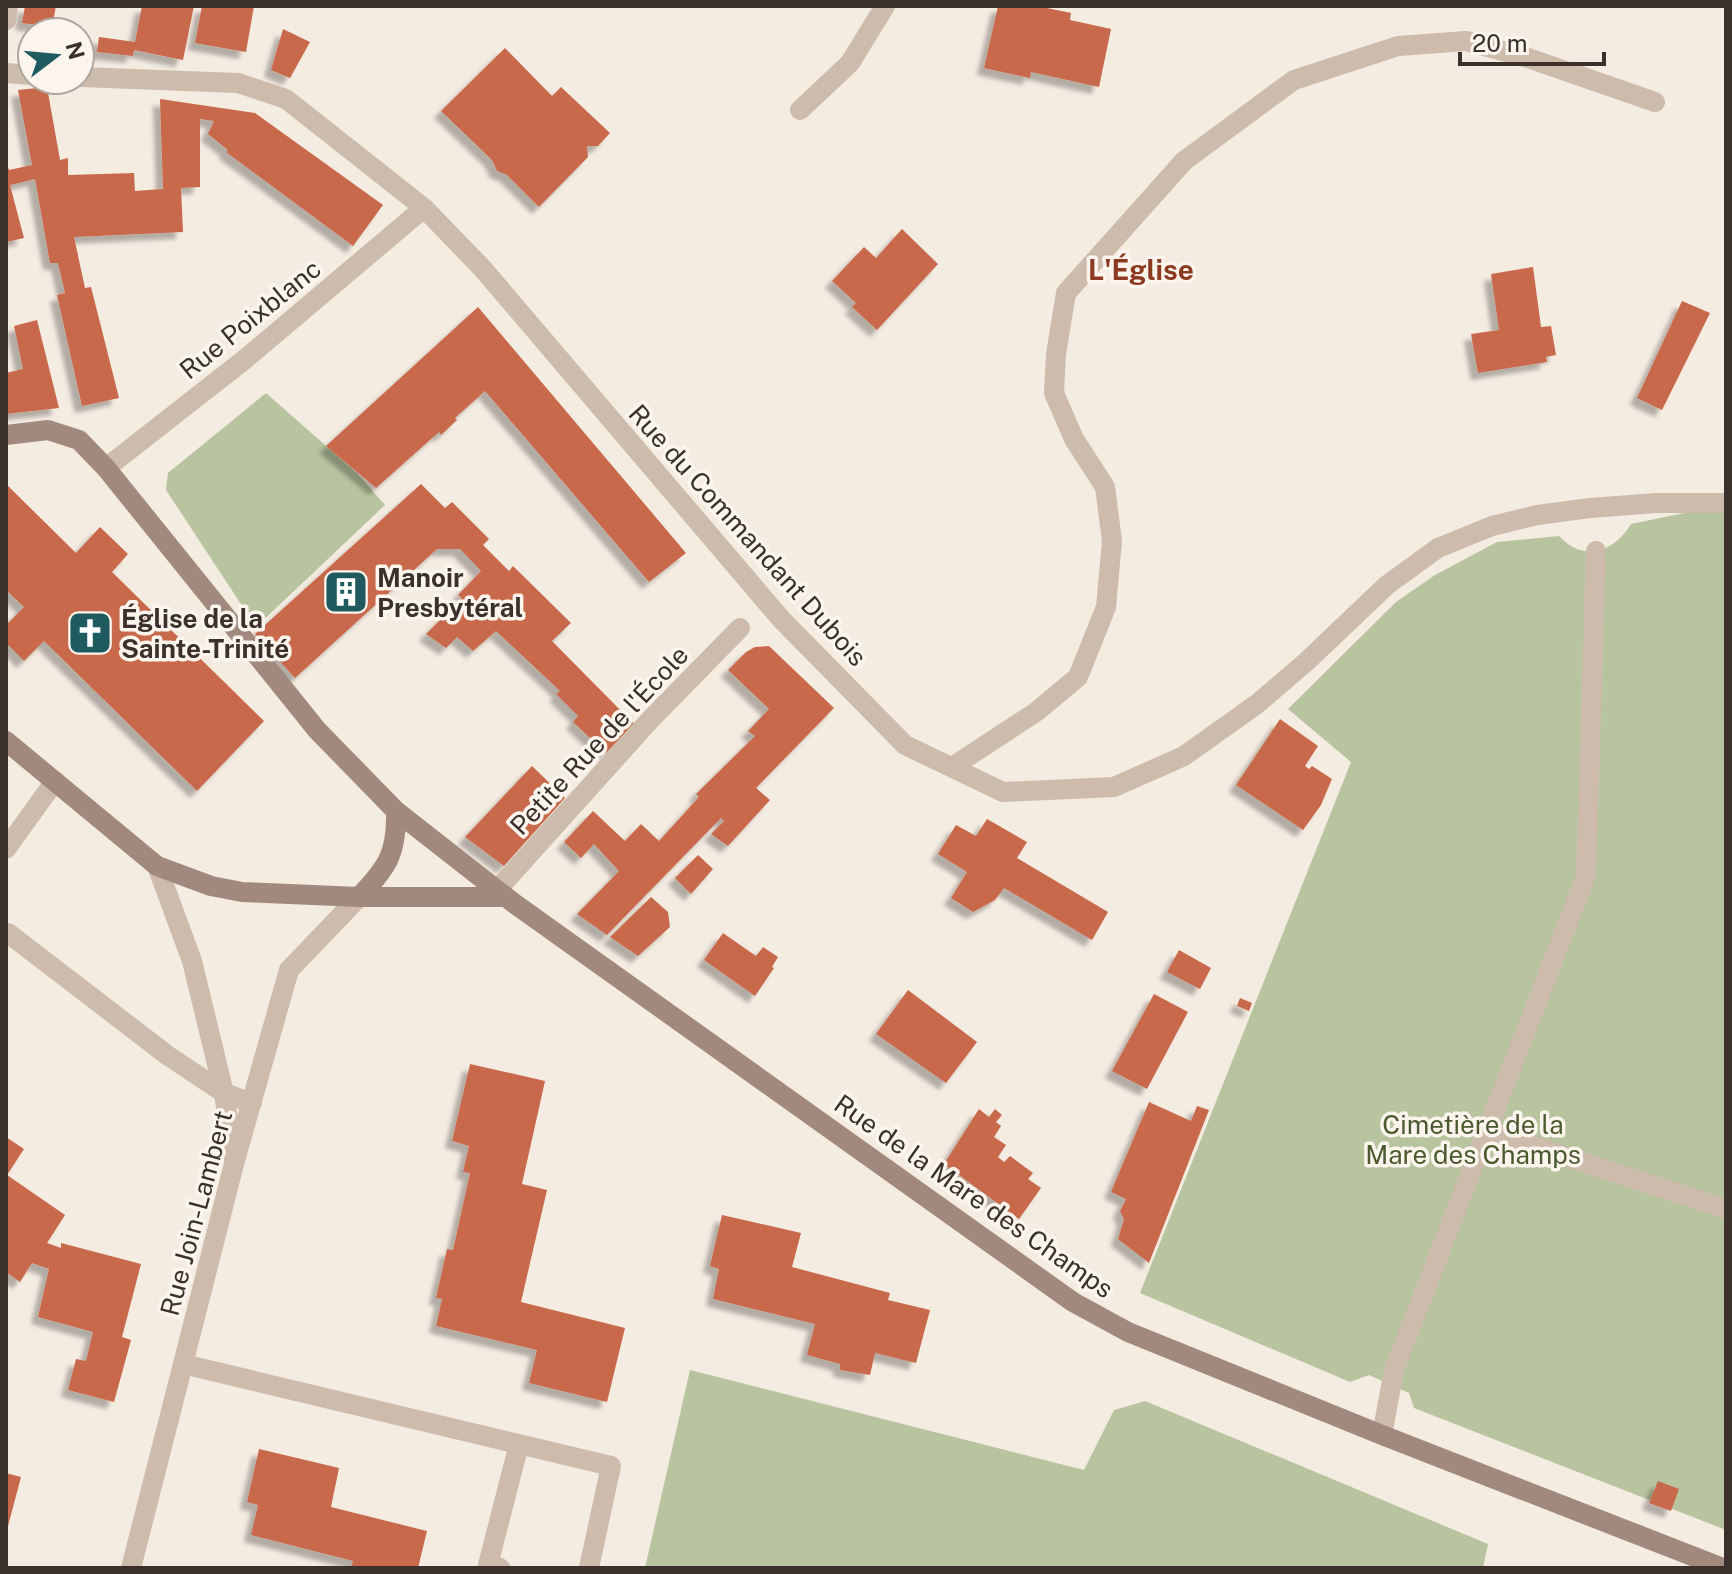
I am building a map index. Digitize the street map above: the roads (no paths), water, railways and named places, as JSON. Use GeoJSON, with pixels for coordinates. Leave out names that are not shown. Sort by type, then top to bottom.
{"type":"FeatureCollection","features":[{"type":"Feature","properties":{"kind":"street"},"geometry":{"type":"LineString","coordinates":[[6,20],[8,6]]}},
{"type":"Feature","properties":{"kind":"street"},"geometry":{"type":"LineString","coordinates":[[800,110],[850,63],[885,6]]}},
{"type":"Feature","properties":{"kind":"street"},"geometry":{"type":"LineString","coordinates":[[952,767],[1036,712],[1078,677],[1106,607],[1112,541],[1105,487],[1074,439],[1054,393],[1056,354],[1066,293],[1184,161],[1294,80],[1398,46],[1466,41],[1525,57],[1655,102]]}},
{"type":"Feature","properties":{"kind":"street","name":"Rue du Commandant Dubois"},"geometry":{"type":"LineString","coordinates":[[96,78],[238,83],[286,99],[424,208],[483,269],[781,619],[905,745],[1003,792],[1114,787],[1184,756],[1257,704],[1387,585],[1438,548],[1492,526],[1537,515],[1656,503],[1726,503]]}},
{"type":"Feature","properties":{"kind":"street","name":"Rue Poixblanc"},"geometry":{"type":"LineString","coordinates":[[106,468],[244,360],[424,208]]}},
{"type":"Feature","properties":{"kind":"street","name":"Rue de la Mare des Champs"},"geometry":{"type":"LineString","coordinates":[[6,435],[48,430],[79,440],[106,468],[317,730],[396,811],[502,893],[1073,1302],[1128,1332],[1723,1568]]}},
{"type":"Feature","properties":{"kind":"street"},"geometry":{"type":"LineString","coordinates":[[1382,1435],[1394,1370],[1586,876],[1596,551]]}},
{"type":"Feature","properties":{"kind":"street","name":"Petite Rue de l'École"},"geometry":{"type":"LineString","coordinates":[[502,893],[649,721],[740,628]]}},
{"type":"Feature","properties":{"kind":"street"},"geometry":{"type":"LineString","coordinates":[[6,741],[157,866],[211,886],[242,892],[359,897],[502,893]]}},
{"type":"Feature","properties":{"kind":"street"},"geometry":{"type":"LineString","coordinates":[[6,849],[55,781]]}},
{"type":"Feature","properties":{"kind":"street"},"geometry":{"type":"LineString","coordinates":[[359,897],[393,854],[397,836],[396,811]]}},
{"type":"Feature","properties":{"kind":"street"},"geometry":{"type":"LineString","coordinates":[[157,866],[192,961],[224,1093],[234,1164]]}},
{"type":"Feature","properties":{"kind":"street","name":"Rue Join-Lambert"},"geometry":{"type":"LineString","coordinates":[[131,1568],[234,1164],[289,970],[359,897]]}},
{"type":"Feature","properties":{"kind":"street"},"geometry":{"type":"LineString","coordinates":[[8,933],[167,1055],[224,1093],[252,1103]]}},
{"type":"Feature","properties":{"kind":"street"},"geometry":{"type":"LineString","coordinates":[[1487,1131],[1726,1209]]}},
{"type":"Feature","properties":{"kind":"street"},"geometry":{"type":"LineString","coordinates":[[183,1364],[611,1466],[589,1568]]}},
{"type":"Feature","properties":{"kind":"street"},"geometry":{"type":"LineString","coordinates":[[500,1568],[488,1565],[519,1444]]}},
{"type":"Feature","properties":{"kind":"place","name":"Manoir Presbytéral"},"geometry":{"type":"Point","coordinates":[346,592]}},
{"type":"Feature","properties":{"kind":"place","name":"Église de la Sainte-Trinité"},"geometry":{"type":"Point","coordinates":[90,633]}},
{"type":"Feature","properties":{"kind":"district","name":"L'Église"},"geometry":{"type":"Point","coordinates":[1141,269]}},
{"type":"Feature","properties":{"kind":"park label","name":"Cimetière de la Mare des Champs"},"geometry":{"type":"Point","coordinates":[1473,1139]}}]}
